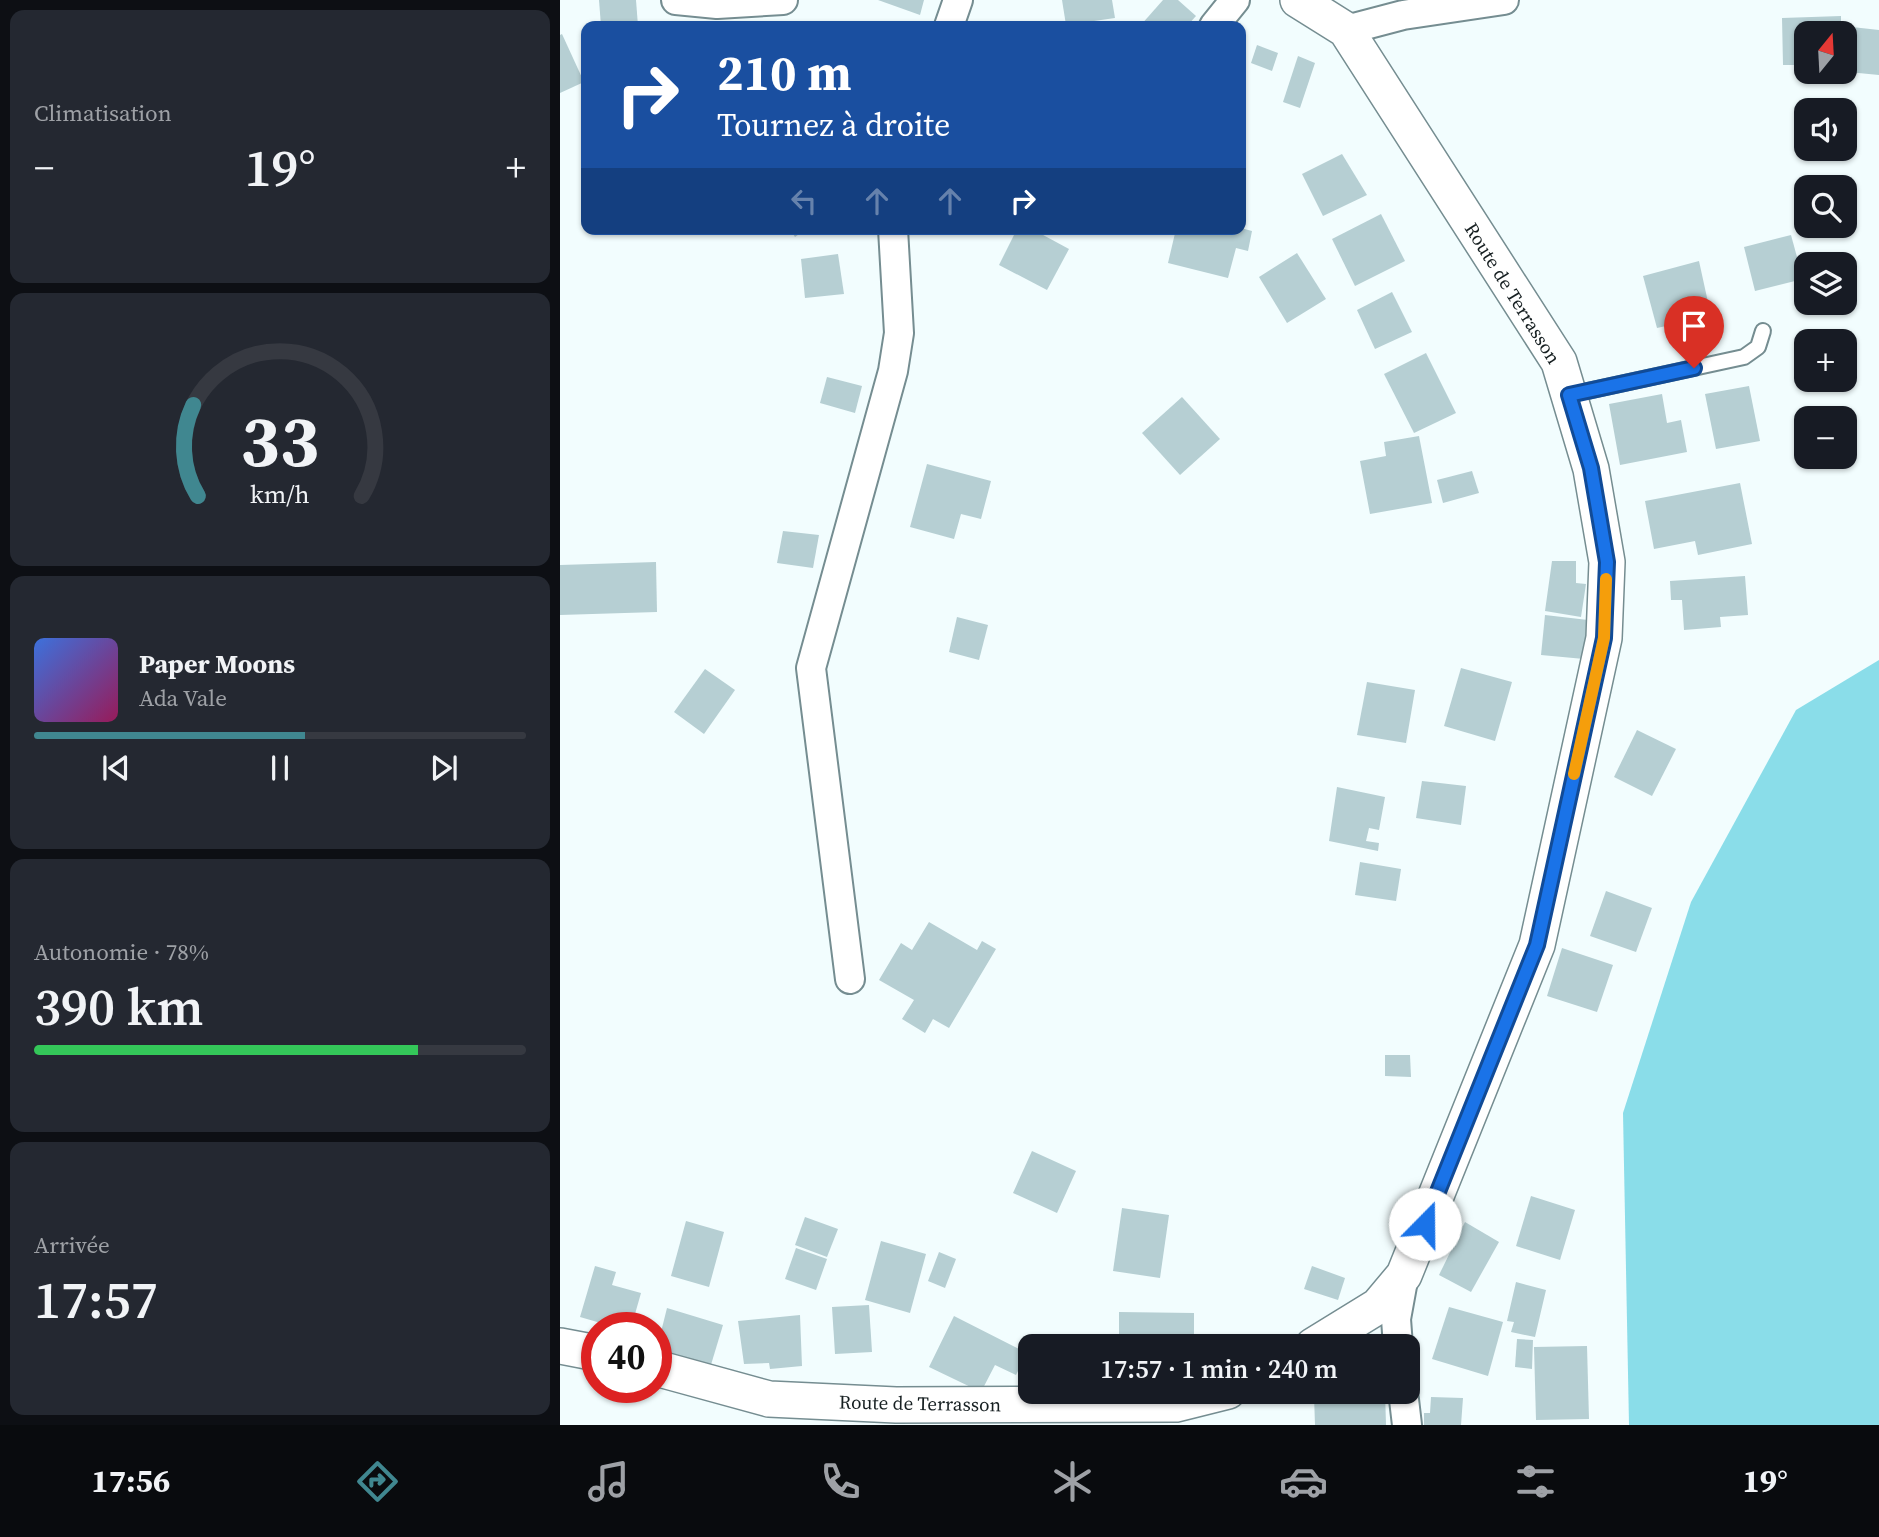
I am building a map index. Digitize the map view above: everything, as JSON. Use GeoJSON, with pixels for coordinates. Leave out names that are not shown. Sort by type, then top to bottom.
{"type":"FeatureCollection","features":[{"type":"Feature","properties":{"kind":"street"},"geometry":{"type":"LineString","coordinates":[[676,0],[717,4],[783,0]]}},
{"type":"Feature","properties":{"kind":"street"},"geometry":{"type":"LineString","coordinates":[[951,21],[958,0]]}},
{"type":"Feature","properties":{"kind":"street"},"geometry":{"type":"LineString","coordinates":[[1217,21],[1235,0]]}},
{"type":"Feature","properties":{"kind":"street"},"geometry":{"type":"LineString","coordinates":[[1298,0],[1346,30],[1403,8],[1504,0]]}},
{"type":"Feature","properties":{"kind":"street","name":"Route de Terrasson"},"geometry":{"type":"LineString","coordinates":[[1332,1334],[1378,1306],[1404,1275],[1537,945],[1604,638],[1607,562],[1591,468],[1559,362],[1346,30]]}},
{"type":"Feature","properties":{"kind":"street"},"geometry":{"type":"LineString","coordinates":[[850,979],[811,668],[893,371],[899,333],[893,235]]}},
{"type":"Feature","properties":{"kind":"street"},"geometry":{"type":"LineString","coordinates":[[1397,1334],[1396,1319],[1404,1275]]}},
{"type":"Feature","properties":{"kind":"street"},"geometry":{"type":"LineString","coordinates":[[560,1346],[581,1350]]}},
{"type":"Feature","properties":{"kind":"street","name":"Route de Terrasson"},"geometry":{"type":"LineString","coordinates":[[672,1372],[769,1399],[896,1405],[1176,1404]]}},
{"type":"Feature","properties":{"kind":"street"},"geometry":{"type":"LineString","coordinates":[[1405,1404],[1407,1425]]}},
{"type":"Feature","properties":{"kind":"lane"},"geometry":{"type":"LineString","coordinates":[[1569,395],[1744,357],[1758,347],[1763,331]]}},
{"type":"Feature","properties":{"kind":"shaded area"},"geometry":{"type":"Polygon","coordinates":[[[1879,660],[1879,1425],[1629,1425],[1623,1113],[1691,902],[1796,710],[1879,660]]]}},
{"type":"Feature","properties":{"kind":"building"},"geometry":{"type":"Polygon","coordinates":[[[599,0],[636,0],[638,21],[601,21],[599,0]]]}},
{"type":"Feature","properties":{"kind":"building"},"geometry":{"type":"Polygon","coordinates":[[[878,0],[924,0],[920,15],[878,0]]]}},
{"type":"Feature","properties":{"kind":"building"},"geometry":{"type":"Polygon","coordinates":[[[1062,0],[1112,0],[1115,18],[1065,21],[1062,0]]]}},
{"type":"Feature","properties":{"kind":"building"},"geometry":{"type":"Polygon","coordinates":[[[1163,0],[1178,0],[1196,16],[1192,21],[1144,21],[1163,0]]]}},
{"type":"Feature","properties":{"kind":"building"},"geometry":{"type":"Polygon","coordinates":[[[1841,16],[1841,21],[1794,21],[1794,65],[1783,65],[1782,18],[1841,16]]]}},
{"type":"Feature","properties":{"kind":"building"},"geometry":{"type":"Polygon","coordinates":[[[1857,28],[1879,30],[1879,75],[1857,73],[1857,28]]]}},
{"type":"Feature","properties":{"kind":"building"},"geometry":{"type":"Polygon","coordinates":[[[562,34],[581,75],[581,83],[560,93],[562,34]]]}},
{"type":"Feature","properties":{"kind":"building"},"geometry":{"type":"Polygon","coordinates":[[[1257,45],[1278,53],[1272,71],[1251,63],[1257,45]]]}},
{"type":"Feature","properties":{"kind":"building"},"geometry":{"type":"Polygon","coordinates":[[[1298,56],[1315,63],[1300,108],[1283,102],[1298,56]]]}},
{"type":"Feature","properties":{"kind":"building"},"geometry":{"type":"Polygon","coordinates":[[[1342,154],[1367,195],[1323,216],[1302,174],[1342,154]]]}},
{"type":"Feature","properties":{"kind":"building"},"geometry":{"type":"Polygon","coordinates":[[[1381,214],[1405,261],[1355,286],[1332,239],[1381,214]]]}},
{"type":"Feature","properties":{"kind":"building"},"geometry":{"type":"Polygon","coordinates":[[[1246,229],[1252,231],[1248,251],[1236,248],[1228,278],[1168,263],[1175,235],[1246,235],[1246,229]]]}},
{"type":"Feature","properties":{"kind":"building"},"geometry":{"type":"Polygon","coordinates":[[[1014,235],[1043,235],[1069,249],[1047,290],[999,265],[1014,235]]]}},
{"type":"Feature","properties":{"kind":"building"},"geometry":{"type":"Polygon","coordinates":[[[1791,235],[1796,252],[1794,281],[1755,291],[1744,247],[1791,235]]]}},
{"type":"Feature","properties":{"kind":"building"},"geometry":{"type":"Polygon","coordinates":[[[1297,253],[1326,299],[1287,323],[1259,277],[1297,253]]]}},
{"type":"Feature","properties":{"kind":"building"},"geometry":{"type":"Polygon","coordinates":[[[838,254],[844,294],[805,298],[801,259],[838,254]]]}},
{"type":"Feature","properties":{"kind":"building"},"geometry":{"type":"Polygon","coordinates":[[[1699,261],[1711,316],[1657,328],[1643,276],[1699,261]]]}},
{"type":"Feature","properties":{"kind":"building"},"geometry":{"type":"Polygon","coordinates":[[[1392,292],[1412,332],[1375,349],[1357,310],[1392,292]]]}},
{"type":"Feature","properties":{"kind":"building"},"geometry":{"type":"Polygon","coordinates":[[[1426,353],[1456,413],[1414,433],[1384,374],[1426,353]]]}},
{"type":"Feature","properties":{"kind":"building"},"geometry":{"type":"Polygon","coordinates":[[[827,377],[862,386],[855,413],[820,403],[827,377]]]}},
{"type":"Feature","properties":{"kind":"building"},"geometry":{"type":"Polygon","coordinates":[[[1749,386],[1760,441],[1716,449],[1705,394],[1749,386]]]}},
{"type":"Feature","properties":{"kind":"building"},"geometry":{"type":"Polygon","coordinates":[[[1662,394],[1667,423],[1681,420],[1687,452],[1620,465],[1609,404],[1662,394]]]}},
{"type":"Feature","properties":{"kind":"building"},"geometry":{"type":"Polygon","coordinates":[[[1182,397],[1220,439],[1180,475],[1142,433],[1182,397]]]}},
{"type":"Feature","properties":{"kind":"building"},"geometry":{"type":"Polygon","coordinates":[[[1419,436],[1432,503],[1370,514],[1360,461],[1386,456],[1384,442],[1419,436]]]}},
{"type":"Feature","properties":{"kind":"building"},"geometry":{"type":"Polygon","coordinates":[[[927,464],[991,481],[981,519],[961,514],[954,539],[910,527],[927,464]]]}},
{"type":"Feature","properties":{"kind":"building"},"geometry":{"type":"Polygon","coordinates":[[[1472,471],[1479,493],[1443,503],[1437,480],[1472,471]]]}},
{"type":"Feature","properties":{"kind":"building"},"geometry":{"type":"Polygon","coordinates":[[[1740,483],[1752,544],[1698,555],[1695,541],[1654,549],[1645,501],[1740,483]]]}},
{"type":"Feature","properties":{"kind":"building"},"geometry":{"type":"Polygon","coordinates":[[[783,531],[819,535],[813,568],[777,563],[783,531]]]}},
{"type":"Feature","properties":{"kind":"building"},"geometry":{"type":"Polygon","coordinates":[[[1552,561],[1576,561],[1576,583],[1586,584],[1581,617],[1545,611],[1552,561]]]}},
{"type":"Feature","properties":{"kind":"building"},"geometry":{"type":"Polygon","coordinates":[[[656,562],[657,612],[560,615],[560,565],[656,562]]]}},
{"type":"Feature","properties":{"kind":"building"},"geometry":{"type":"Polygon","coordinates":[[[1745,576],[1748,615],[1720,617],[1721,627],[1684,630],[1682,600],[1671,600],[1670,581],[1745,576]]]}},
{"type":"Feature","properties":{"kind":"building"},"geometry":{"type":"Polygon","coordinates":[[[1545,615],[1588,620],[1584,659],[1541,655],[1545,615]]]}},
{"type":"Feature","properties":{"kind":"building"},"geometry":{"type":"Polygon","coordinates":[[[957,617],[988,625],[979,660],[949,652],[957,617]]]}},
{"type":"Feature","properties":{"kind":"building"},"geometry":{"type":"Polygon","coordinates":[[[1461,668],[1512,682],[1495,741],[1444,726],[1461,668]]]}},
{"type":"Feature","properties":{"kind":"building"},"geometry":{"type":"Polygon","coordinates":[[[705,669],[735,690],[704,734],[674,712],[705,669]]]}},
{"type":"Feature","properties":{"kind":"building"},"geometry":{"type":"Polygon","coordinates":[[[1367,682],[1415,690],[1406,743],[1357,735],[1367,682]]]}},
{"type":"Feature","properties":{"kind":"building"},"geometry":{"type":"Polygon","coordinates":[[[1637,730],[1676,749],[1652,796],[1614,777],[1637,730]]]}},
{"type":"Feature","properties":{"kind":"building"},"geometry":{"type":"Polygon","coordinates":[[[1422,781],[1466,786],[1461,825],[1416,818],[1422,781]]]}},
{"type":"Feature","properties":{"kind":"building"},"geometry":{"type":"Polygon","coordinates":[[[1337,787],[1385,797],[1379,830],[1369,828],[1366,841],[1379,843],[1378,851],[1329,841],[1337,787]]]}},
{"type":"Feature","properties":{"kind":"building"},"geometry":{"type":"Polygon","coordinates":[[[1360,862],[1401,869],[1396,901],[1355,895],[1360,862]]]}},
{"type":"Feature","properties":{"kind":"building"},"geometry":{"type":"Polygon","coordinates":[[[1606,891],[1652,908],[1636,952],[1590,936],[1606,891]]]}},
{"type":"Feature","properties":{"kind":"building"},"geometry":{"type":"Polygon","coordinates":[[[929,922],[977,950],[982,941],[996,949],[949,1028],[933,1019],[925,1033],[902,1019],[914,1000],[879,980],[901,943],[912,950],[929,922]]]}},
{"type":"Feature","properties":{"kind":"building"},"geometry":{"type":"Polygon","coordinates":[[[1562,948],[1613,965],[1597,1012],[1547,996],[1562,948]]]}},
{"type":"Feature","properties":{"kind":"building"},"geometry":{"type":"Polygon","coordinates":[[[1385,1055],[1410,1055],[1411,1077],[1385,1076],[1385,1055]]]}},
{"type":"Feature","properties":{"kind":"building"},"geometry":{"type":"Polygon","coordinates":[[[1032,1151],[1076,1171],[1057,1213],[1013,1193],[1032,1151]]]}},
{"type":"Feature","properties":{"kind":"building"},"geometry":{"type":"Polygon","coordinates":[[[1531,1196],[1575,1210],[1560,1260],[1516,1246],[1531,1196]]]}},
{"type":"Feature","properties":{"kind":"building"},"geometry":{"type":"Polygon","coordinates":[[[1122,1208],[1169,1215],[1160,1278],[1113,1271],[1122,1208]]]}},
{"type":"Feature","properties":{"kind":"building"},"geometry":{"type":"Polygon","coordinates":[[[805,1217],[838,1229],[827,1257],[795,1245],[805,1217]]]}},
{"type":"Feature","properties":{"kind":"building"},"geometry":{"type":"Polygon","coordinates":[[[686,1221],[724,1232],[709,1287],[671,1276],[686,1221]]]}},
{"type":"Feature","properties":{"kind":"building"},"geometry":{"type":"Polygon","coordinates":[[[1465,1222],[1499,1242],[1471,1292],[1439,1275],[1465,1222]]]}},
{"type":"Feature","properties":{"kind":"building"},"geometry":{"type":"Polygon","coordinates":[[[881,1241],[926,1254],[910,1313],[865,1300],[881,1241]]]}},
{"type":"Feature","properties":{"kind":"building"},"geometry":{"type":"Polygon","coordinates":[[[796,1248],[827,1259],[816,1290],[785,1279],[796,1248]]]}},
{"type":"Feature","properties":{"kind":"building"},"geometry":{"type":"Polygon","coordinates":[[[939,1252],[956,1259],[945,1288],[928,1281],[939,1252]]]}},
{"type":"Feature","properties":{"kind":"building"},"geometry":{"type":"Polygon","coordinates":[[[595,1266],[616,1272],[612,1285],[641,1293],[636,1312],[581,1312],[595,1266]]]}},
{"type":"Feature","properties":{"kind":"building"},"geometry":{"type":"Polygon","coordinates":[[[1312,1266],[1345,1278],[1338,1300],[1304,1289],[1312,1266]]]}},
{"type":"Feature","properties":{"kind":"building"},"geometry":{"type":"Polygon","coordinates":[[[1516,1282],[1546,1290],[1535,1337],[1511,1332],[1514,1322],[1507,1321],[1516,1282]]]}},
{"type":"Feature","properties":{"kind":"building"},"geometry":{"type":"Polygon","coordinates":[[[869,1305],[872,1352],[835,1354],[832,1307],[869,1305]]]}},
{"type":"Feature","properties":{"kind":"building"},"geometry":{"type":"Polygon","coordinates":[[[1449,1307],[1503,1322],[1488,1376],[1432,1359],[1449,1307]]]}},
{"type":"Feature","properties":{"kind":"building"},"geometry":{"type":"Polygon","coordinates":[[[667,1308],[723,1325],[710,1368],[672,1357],[672,1312],[666,1312],[667,1308]]]}},
{"type":"Feature","properties":{"kind":"building"},"geometry":{"type":"Polygon","coordinates":[[[1119,1312],[1194,1313],[1194,1334],[1119,1334],[1119,1312]]]}},
{"type":"Feature","properties":{"kind":"building"},"geometry":{"type":"Polygon","coordinates":[[[800,1315],[802,1366],[770,1369],[769,1363],[744,1364],[738,1321],[800,1315]]]}},
{"type":"Feature","properties":{"kind":"building"},"geometry":{"type":"Polygon","coordinates":[[[954,1316],[1018,1348],[1016,1375],[995,1365],[981,1392],[929,1367],[954,1316]]]}},
{"type":"Feature","properties":{"kind":"building"},"geometry":{"type":"Polygon","coordinates":[[[1517,1339],[1533,1340],[1532,1369],[1515,1367],[1517,1339]]]}},
{"type":"Feature","properties":{"kind":"building"},"geometry":{"type":"Polygon","coordinates":[[[1587,1346],[1589,1419],[1536,1420],[1534,1347],[1587,1346]]]}},
{"type":"Feature","properties":{"kind":"building"},"geometry":{"type":"Polygon","coordinates":[[[1431,1397],[1463,1398],[1461,1425],[1424,1425],[1424,1413],[1430,1413],[1431,1397]]]}},
{"type":"Feature","properties":{"kind":"building"},"geometry":{"type":"Polygon","coordinates":[[[1314,1404],[1385,1404],[1386,1425],[1315,1425],[1314,1404]]]}},
{"type":"Feature","properties":{"kind":"slow traffic"},"geometry":{"type":"LineString","coordinates":[[1574,774],[1604,638],[1606,579]]}},
{"type":"Feature","properties":{"kind":"route"},"geometry":{"type":"LineString","coordinates":[[1425,1224],[1537,945],[1604,638],[1607,562],[1591,468],[1569,395],[1694,368]]}}]}
